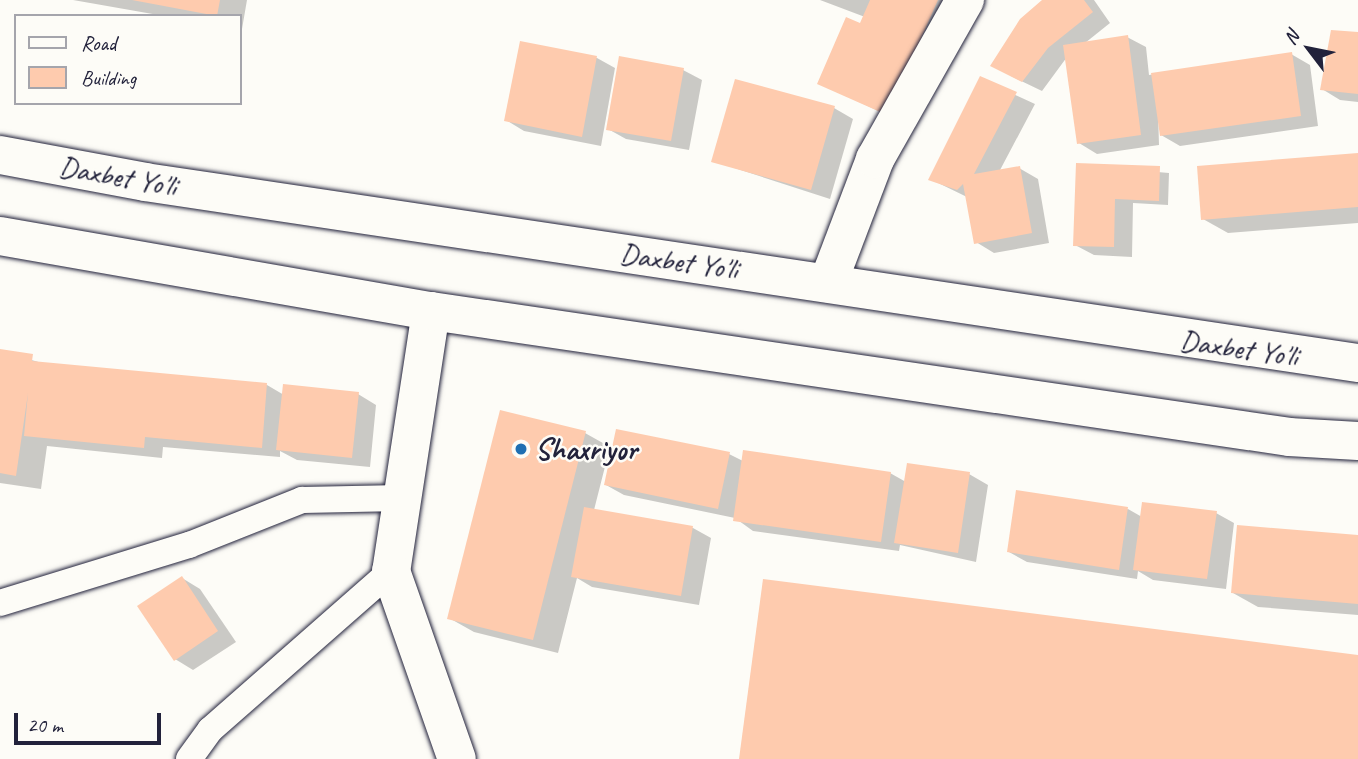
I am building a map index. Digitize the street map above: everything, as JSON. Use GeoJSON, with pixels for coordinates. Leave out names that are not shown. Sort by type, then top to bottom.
{"type":"FeatureCollection","features":[{"type":"Feature","properties":{"kind":"main road"},"geometry":{"type":"LineString","coordinates":[[828,283],[875,159],[965,0]]}},
{"type":"Feature","properties":{"kind":"main road","name":"Daxbet Yo'li"},"geometry":{"type":"LineString","coordinates":[[0,155],[1358,363]]}},
{"type":"Feature","properties":{"kind":"main road"},"geometry":{"type":"LineString","coordinates":[[0,236],[431,311],[1289,437],[1358,441]]}},
{"type":"Feature","properties":{"kind":"main road"},"geometry":{"type":"LineString","coordinates":[[431,311],[391,571],[457,759]]}},
{"type":"Feature","properties":{"kind":"lane"},"geometry":{"type":"LineString","coordinates":[[0,603],[189,545],[302,500],[402,498]]}},
{"type":"Feature","properties":{"kind":"lane"},"geometry":{"type":"LineString","coordinates":[[189,759],[210,730],[391,571]]}},
{"type":"Feature","properties":{"kind":"building"},"geometry":{"type":"Polygon","coordinates":[[[132,0],[220,0],[217,14],[132,0]]]}},
{"type":"Feature","properties":{"kind":"building"},"geometry":{"type":"Polygon","coordinates":[[[870,0],[938,0],[887,115],[817,84],[846,17],[860,23],[870,0]]]}},
{"type":"Feature","properties":{"kind":"building"},"geometry":{"type":"Polygon","coordinates":[[[1042,0],[1084,0],[1093,12],[1048,48],[1022,82],[990,66],[1020,19],[1042,0]]]}},
{"type":"Feature","properties":{"kind":"building"},"geometry":{"type":"Polygon","coordinates":[[[1331,30],[1358,32],[1358,94],[1320,90],[1331,30]]]}},
{"type":"Feature","properties":{"kind":"building"},"geometry":{"type":"Polygon","coordinates":[[[1128,35],[1141,135],[1077,144],[1063,45],[1128,35]]]}},
{"type":"Feature","properties":{"kind":"building"},"geometry":{"type":"Polygon","coordinates":[[[520,41],[597,56],[582,137],[504,121],[520,41]]]}},
{"type":"Feature","properties":{"kind":"building"},"geometry":{"type":"Polygon","coordinates":[[[1292,52],[1301,116],[1160,136],[1151,73],[1292,52]]]}},
{"type":"Feature","properties":{"kind":"building"},"geometry":{"type":"Polygon","coordinates":[[[619,56],[684,68],[671,141],[606,130],[619,56]]]}},
{"type":"Feature","properties":{"kind":"building"},"geometry":{"type":"Polygon","coordinates":[[[980,76],[1017,92],[974,174],[1020,166],[1032,233],[974,244],[963,184],[957,190],[928,180],[980,76]]]}},
{"type":"Feature","properties":{"kind":"building"},"geometry":{"type":"Polygon","coordinates":[[[735,79],[835,106],[811,190],[711,162],[735,79]]]}},
{"type":"Feature","properties":{"kind":"building"},"geometry":{"type":"Polygon","coordinates":[[[1358,153],[1358,207],[1201,220],[1197,166],[1358,153]]]}},
{"type":"Feature","properties":{"kind":"building"},"geometry":{"type":"Polygon","coordinates":[[[1076,163],[1160,166],[1159,201],[1115,199],[1114,247],[1073,246],[1076,163]]]}},
{"type":"Feature","properties":{"kind":"building"},"geometry":{"type":"Polygon","coordinates":[[[0,349],[33,354],[32,361],[267,383],[262,448],[145,437],[144,448],[24,436],[28,393],[16,476],[0,473],[0,349]]]}},
{"type":"Feature","properties":{"kind":"building"},"geometry":{"type":"Polygon","coordinates":[[[283,384],[359,392],[352,458],[276,450],[283,384]]]}},
{"type":"Feature","properties":{"kind":"building"},"geometry":{"type":"Polygon","coordinates":[[[500,410],[586,431],[533,640],[447,619],[500,410]]]}},
{"type":"Feature","properties":{"kind":"building"},"geometry":{"type":"Polygon","coordinates":[[[616,429],[730,452],[718,509],[604,485],[616,429]]]}},
{"type":"Feature","properties":{"kind":"building"},"geometry":{"type":"Polygon","coordinates":[[[743,450],[891,472],[881,542],[733,521],[743,450]]]}},
{"type":"Feature","properties":{"kind":"building"},"geometry":{"type":"Polygon","coordinates":[[[907,463],[970,472],[958,553],[894,543],[907,463]]]}},
{"type":"Feature","properties":{"kind":"building"},"geometry":{"type":"Polygon","coordinates":[[[1016,490],[1128,507],[1119,570],[1007,552],[1016,490]]]}},
{"type":"Feature","properties":{"kind":"building"},"geometry":{"type":"Polygon","coordinates":[[[1142,502],[1217,511],[1207,579],[1133,570],[1142,502]]]}},
{"type":"Feature","properties":{"kind":"building"},"geometry":{"type":"Polygon","coordinates":[[[584,507],[693,526],[681,596],[571,577],[584,507]]]}},
{"type":"Feature","properties":{"kind":"building"},"geometry":{"type":"Polygon","coordinates":[[[1237,525],[1358,535],[1358,604],[1231,593],[1237,525]]]}},
{"type":"Feature","properties":{"kind":"building"},"geometry":{"type":"Polygon","coordinates":[[[182,576],[218,631],[174,661],[137,606],[182,576]]]}},
{"type":"Feature","properties":{"kind":"building"},"geometry":{"type":"Polygon","coordinates":[[[763,579],[1358,655],[1358,759],[739,759],[763,579]]]}},
{"type":"Feature","properties":{"kind":"place","name":"Shaxriyor"},"geometry":{"type":"Point","coordinates":[521,449]}}]}
